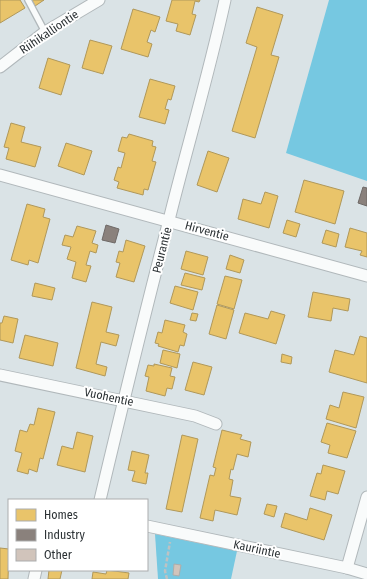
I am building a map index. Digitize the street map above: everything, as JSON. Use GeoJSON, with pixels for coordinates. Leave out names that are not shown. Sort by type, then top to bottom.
{"type":"FeatureCollection","features":[{"type":"Feature","properties":{"kind":"street","name":"Riihikalliontie"},"geometry":{"type":"LineString","coordinates":[[0,67],[44,32],[99,0]]}},
{"type":"Feature","properties":{"kind":"street","name":"Peurantie"},"geometry":{"type":"LineString","coordinates":[[100,499],[123,400],[208,76],[226,0]]}},
{"type":"Feature","properties":{"kind":"street","name":"Hirventie"},"geometry":{"type":"LineString","coordinates":[[0,175],[169,220],[367,276]]}},
{"type":"Feature","properties":{"kind":"street","name":"Vuohentie"},"geometry":{"type":"LineString","coordinates":[[0,374],[195,416],[216,424]]}},
{"type":"Feature","properties":{"kind":"street"},"geometry":{"type":"LineString","coordinates":[[347,568],[367,497]]}},
{"type":"Feature","properties":{"kind":"street","name":"Kauriintie"},"geometry":{"type":"LineString","coordinates":[[148,526],[347,568],[367,574]]}},
{"type":"Feature","properties":{"kind":"lane"},"geometry":{"type":"LineString","coordinates":[[28,0],[44,32]]}},
{"type":"Feature","properties":{"kind":"path"},"geometry":{"type":"LineString","coordinates":[[167,579],[166,571],[172,531]]}},
{"type":"Feature","properties":{"kind":"shaded area"},"geometry":{"type":"Polygon","coordinates":[[[329,0],[367,0],[367,181],[286,153],[329,0]]]}},
{"type":"Feature","properties":{"kind":"shaded area"},"geometry":{"type":"Polygon","coordinates":[[[155,534],[237,551],[231,579],[158,579],[155,534]]]}},
{"type":"Feature","properties":{"kind":"building: Homes"},"geometry":{"type":"Polygon","coordinates":[[[0,0],[20,0],[25,8],[0,23],[0,0]]]}},
{"type":"Feature","properties":{"kind":"building: Homes"},"geometry":{"type":"Polygon","coordinates":[[[32,0],[44,0],[35,6],[32,0]]]}},
{"type":"Feature","properties":{"kind":"building: Homes"},"geometry":{"type":"Polygon","coordinates":[[[172,0],[200,0],[199,2],[195,1],[192,14],[196,15],[190,35],[176,31],[178,24],[166,21],[172,0]]]}},
{"type":"Feature","properties":{"kind":"building: Homes"},"geometry":{"type":"Polygon","coordinates":[[[257,7],[283,15],[271,55],[279,57],[255,138],[232,131],[257,47],[246,43],[257,7]]]}},
{"type":"Feature","properties":{"kind":"building: Homes"},"geometry":{"type":"Polygon","coordinates":[[[133,9],[160,17],[155,32],[151,30],[147,42],[152,44],[148,57],[121,49],[133,9]]]}},
{"type":"Feature","properties":{"kind":"building: Homes"},"geometry":{"type":"Polygon","coordinates":[[[90,40],[112,46],[103,74],[82,68],[90,40]]]}},
{"type":"Feature","properties":{"kind":"building: Homes"},"geometry":{"type":"Polygon","coordinates":[[[48,58],[70,65],[61,95],[39,88],[48,58]]]}},
{"type":"Feature","properties":{"kind":"building: Homes"},"geometry":{"type":"Polygon","coordinates":[[[150,79],[175,86],[171,100],[168,99],[165,109],[169,110],[165,124],[139,117],[150,79]]]}},
{"type":"Feature","properties":{"kind":"building: Homes"},"geometry":{"type":"Polygon","coordinates":[[[11,123],[25,127],[21,142],[41,147],[35,167],[6,159],[9,148],[4,147],[11,123]]]}},
{"type":"Feature","properties":{"kind":"building: Homes"},"geometry":{"type":"Polygon","coordinates":[[[129,134],[153,141],[152,146],[156,147],[152,161],[156,162],[148,190],[144,189],[143,195],[117,188],[119,182],[114,180],[118,167],[121,168],[125,153],[118,151],[122,137],[127,138],[129,134]]]}},
{"type":"Feature","properties":{"kind":"building: Homes"},"geometry":{"type":"Polygon","coordinates":[[[66,143],[92,151],[84,175],[58,166],[66,143]]]}},
{"type":"Feature","properties":{"kind":"building: Homes"},"geometry":{"type":"Polygon","coordinates":[[[208,151],[229,158],[217,192],[197,185],[208,151]]]}},
{"type":"Feature","properties":{"kind":"building: Homes"},"geometry":{"type":"Polygon","coordinates":[[[304,180],[344,191],[335,224],[295,212],[304,180]]]}},
{"type":"Feature","properties":{"kind":"building: Homes"},"geometry":{"type":"Polygon","coordinates":[[[265,192],[278,196],[269,228],[238,219],[243,199],[261,204],[265,192]]]}},
{"type":"Feature","properties":{"kind":"building: Homes"},"geometry":{"type":"Polygon","coordinates":[[[27,204],[45,209],[43,217],[50,219],[38,263],[29,260],[28,265],[11,260],[27,204]]]}},
{"type":"Feature","properties":{"kind":"building: Homes"},"geometry":{"type":"Polygon","coordinates":[[[287,220],[300,224],[296,237],[283,233],[287,220]]]}},
{"type":"Feature","properties":{"kind":"building: Homes"},"geometry":{"type":"Polygon","coordinates":[[[77,226],[96,231],[92,243],[98,245],[96,253],[90,251],[86,265],[91,266],[86,282],[72,278],[76,262],[67,259],[71,247],[62,245],[65,235],[73,237],[77,226]]]}},
{"type":"Feature","properties":{"kind":"building: Homes"},"geometry":{"type":"Polygon","coordinates":[[[350,228],[367,233],[367,257],[360,255],[362,251],[345,247],[350,228]]]}},
{"type":"Feature","properties":{"kind":"building: Homes"},"geometry":{"type":"Polygon","coordinates":[[[326,230],[339,234],[336,247],[322,243],[326,230]]]}},
{"type":"Feature","properties":{"kind":"building: Homes"},"geometry":{"type":"Polygon","coordinates":[[[126,240],[145,246],[134,282],[116,277],[120,263],[116,262],[119,251],[123,252],[126,240]]]}},
{"type":"Feature","properties":{"kind":"building: Homes"},"geometry":{"type":"Polygon","coordinates":[[[186,251],[208,257],[203,275],[181,269],[186,251]]]}},
{"type":"Feature","properties":{"kind":"building: Homes"},"geometry":{"type":"Polygon","coordinates":[[[230,255],[244,260],[240,273],[226,269],[230,255]]]}},
{"type":"Feature","properties":{"kind":"building: Homes"},"geometry":{"type":"Polygon","coordinates":[[[185,273],[205,278],[202,290],[181,285],[185,273]]]}},
{"type":"Feature","properties":{"kind":"building: Homes"},"geometry":{"type":"Polygon","coordinates":[[[225,276],[242,280],[234,309],[217,304],[225,276]]]}},
{"type":"Feature","properties":{"kind":"building: Homes"},"geometry":{"type":"Polygon","coordinates":[[[35,283],[55,288],[52,300],[32,296],[35,283]]]}},
{"type":"Feature","properties":{"kind":"building: Homes"},"geometry":{"type":"Polygon","coordinates":[[[175,286],[198,292],[193,310],[170,303],[175,286]]]}},
{"type":"Feature","properties":{"kind":"building: Homes"},"geometry":{"type":"Polygon","coordinates":[[[313,292],[350,299],[348,311],[333,308],[331,321],[308,317],[313,292]]]}},
{"type":"Feature","properties":{"kind":"building: Homes"},"geometry":{"type":"Polygon","coordinates":[[[92,302],[112,307],[106,332],[119,335],[116,346],[101,342],[96,364],[107,367],[105,376],[76,368],[92,302]]]}},
{"type":"Feature","properties":{"kind":"building: Homes"},"geometry":{"type":"Polygon","coordinates":[[[217,305],[234,310],[226,339],[209,334],[217,305]]]}},
{"type":"Feature","properties":{"kind":"building: Homes"},"geometry":{"type":"Polygon","coordinates":[[[271,311],[285,315],[276,344],[239,333],[245,313],[268,319],[271,311]]]}},
{"type":"Feature","properties":{"kind":"building: Homes"},"geometry":{"type":"Polygon","coordinates":[[[192,313],[198,314],[196,321],[190,320],[192,313]]]}},
{"type":"Feature","properties":{"kind":"building: Homes"},"geometry":{"type":"Polygon","coordinates":[[[4,316],[18,319],[13,343],[0,340],[0,323],[2,323],[4,316]]]}},
{"type":"Feature","properties":{"kind":"building: Homes"},"geometry":{"type":"Polygon","coordinates":[[[165,320],[185,325],[183,332],[187,334],[184,346],[180,345],[178,352],[158,346],[159,344],[155,343],[158,332],[162,333],[165,320]]]}},
{"type":"Feature","properties":{"kind":"building: Homes"},"geometry":{"type":"Polygon","coordinates":[[[25,335],[58,343],[53,366],[19,358],[25,335]]]}},
{"type":"Feature","properties":{"kind":"building: Homes"},"geometry":{"type":"Polygon","coordinates":[[[360,336],[367,338],[367,383],[329,372],[335,350],[354,355],[360,336]]]}},
{"type":"Feature","properties":{"kind":"building: Homes"},"geometry":{"type":"Polygon","coordinates":[[[163,350],[180,354],[177,368],[160,363],[163,350]]]}},
{"type":"Feature","properties":{"kind":"building: Homes"},"geometry":{"type":"Polygon","coordinates":[[[282,354],[292,357],[291,364],[281,362],[282,354]]]}},
{"type":"Feature","properties":{"kind":"building: Homes"},"geometry":{"type":"Polygon","coordinates":[[[193,362],[212,367],[204,395],[185,390],[193,362]]]}},
{"type":"Feature","properties":{"kind":"building: Homes"},"geometry":{"type":"Polygon","coordinates":[[[154,364],[172,368],[170,376],[175,377],[172,389],[167,388],[165,396],[146,391],[149,377],[145,376],[148,365],[154,366],[154,364]]]}},
{"type":"Feature","properties":{"kind":"building: Homes"},"geometry":{"type":"Polygon","coordinates":[[[343,392],[364,397],[356,428],[326,419],[330,405],[339,408],[343,392]]]}},
{"type":"Feature","properties":{"kind":"building: Homes"},"geometry":{"type":"Polygon","coordinates":[[[38,408],[55,412],[43,459],[40,458],[37,472],[29,469],[28,474],[17,471],[22,453],[15,451],[20,430],[27,432],[30,424],[34,425],[38,408]]]}},
{"type":"Feature","properties":{"kind":"building: Homes"},"geometry":{"type":"Polygon","coordinates":[[[327,423],[356,431],[347,458],[328,453],[330,445],[321,442],[327,423]]]}},
{"type":"Feature","properties":{"kind":"building: Homes"},"geometry":{"type":"Polygon","coordinates":[[[222,430],[242,435],[240,439],[251,442],[248,457],[237,454],[229,479],[233,480],[230,496],[241,498],[237,515],[215,510],[213,521],[200,518],[210,475],[214,476],[216,468],[213,467],[222,430]]]}},
{"type":"Feature","properties":{"kind":"building: Homes"},"geometry":{"type":"Polygon","coordinates":[[[77,432],[93,436],[85,472],[57,465],[62,446],[73,449],[77,432]]]}},
{"type":"Feature","properties":{"kind":"building: Homes"},"geometry":{"type":"Polygon","coordinates":[[[182,435],[198,439],[182,512],[166,509],[182,435]]]}},
{"type":"Feature","properties":{"kind":"building: Homes"},"geometry":{"type":"Polygon","coordinates":[[[132,451],[149,455],[145,473],[148,473],[146,484],[132,481],[135,471],[128,470],[132,451]]]}},
{"type":"Feature","properties":{"kind":"building: Homes"},"geometry":{"type":"Polygon","coordinates":[[[323,465],[345,471],[338,494],[327,491],[325,500],[310,496],[317,473],[321,474],[323,465]]]}},
{"type":"Feature","properties":{"kind":"building: Homes"},"geometry":{"type":"Polygon","coordinates":[[[267,504],[277,506],[274,517],[264,514],[267,504]]]}},
{"type":"Feature","properties":{"kind":"building: Homes"},"geometry":{"type":"Polygon","coordinates":[[[310,508],[332,515],[324,540],[281,527],[285,513],[307,520],[310,508]]]}},
{"type":"Feature","properties":{"kind":"building: Homes"},"geometry":{"type":"Polygon","coordinates":[[[0,548],[8,549],[8,579],[0,579],[0,548]]]}},
{"type":"Feature","properties":{"kind":"building: Homes"},"geometry":{"type":"Polygon","coordinates":[[[49,571],[62,571],[60,579],[48,579],[49,571]]]}},
{"type":"Feature","properties":{"kind":"building: Homes"},"geometry":{"type":"Polygon","coordinates":[[[107,571],[129,573],[128,579],[92,579],[93,572],[106,574],[107,571]]]}},
{"type":"Feature","properties":{"kind":"building: Industry"},"geometry":{"type":"Polygon","coordinates":[[[363,187],[367,188],[367,206],[358,203],[363,187]]]}},
{"type":"Feature","properties":{"kind":"building: Industry"},"geometry":{"type":"Polygon","coordinates":[[[106,225],[119,229],[115,243],[102,240],[106,225]]]}},
{"type":"Feature","properties":{"kind":"building: Other"},"geometry":{"type":"Polygon","coordinates":[[[174,564],[181,565],[179,576],[173,575],[174,564]]]}}]}
